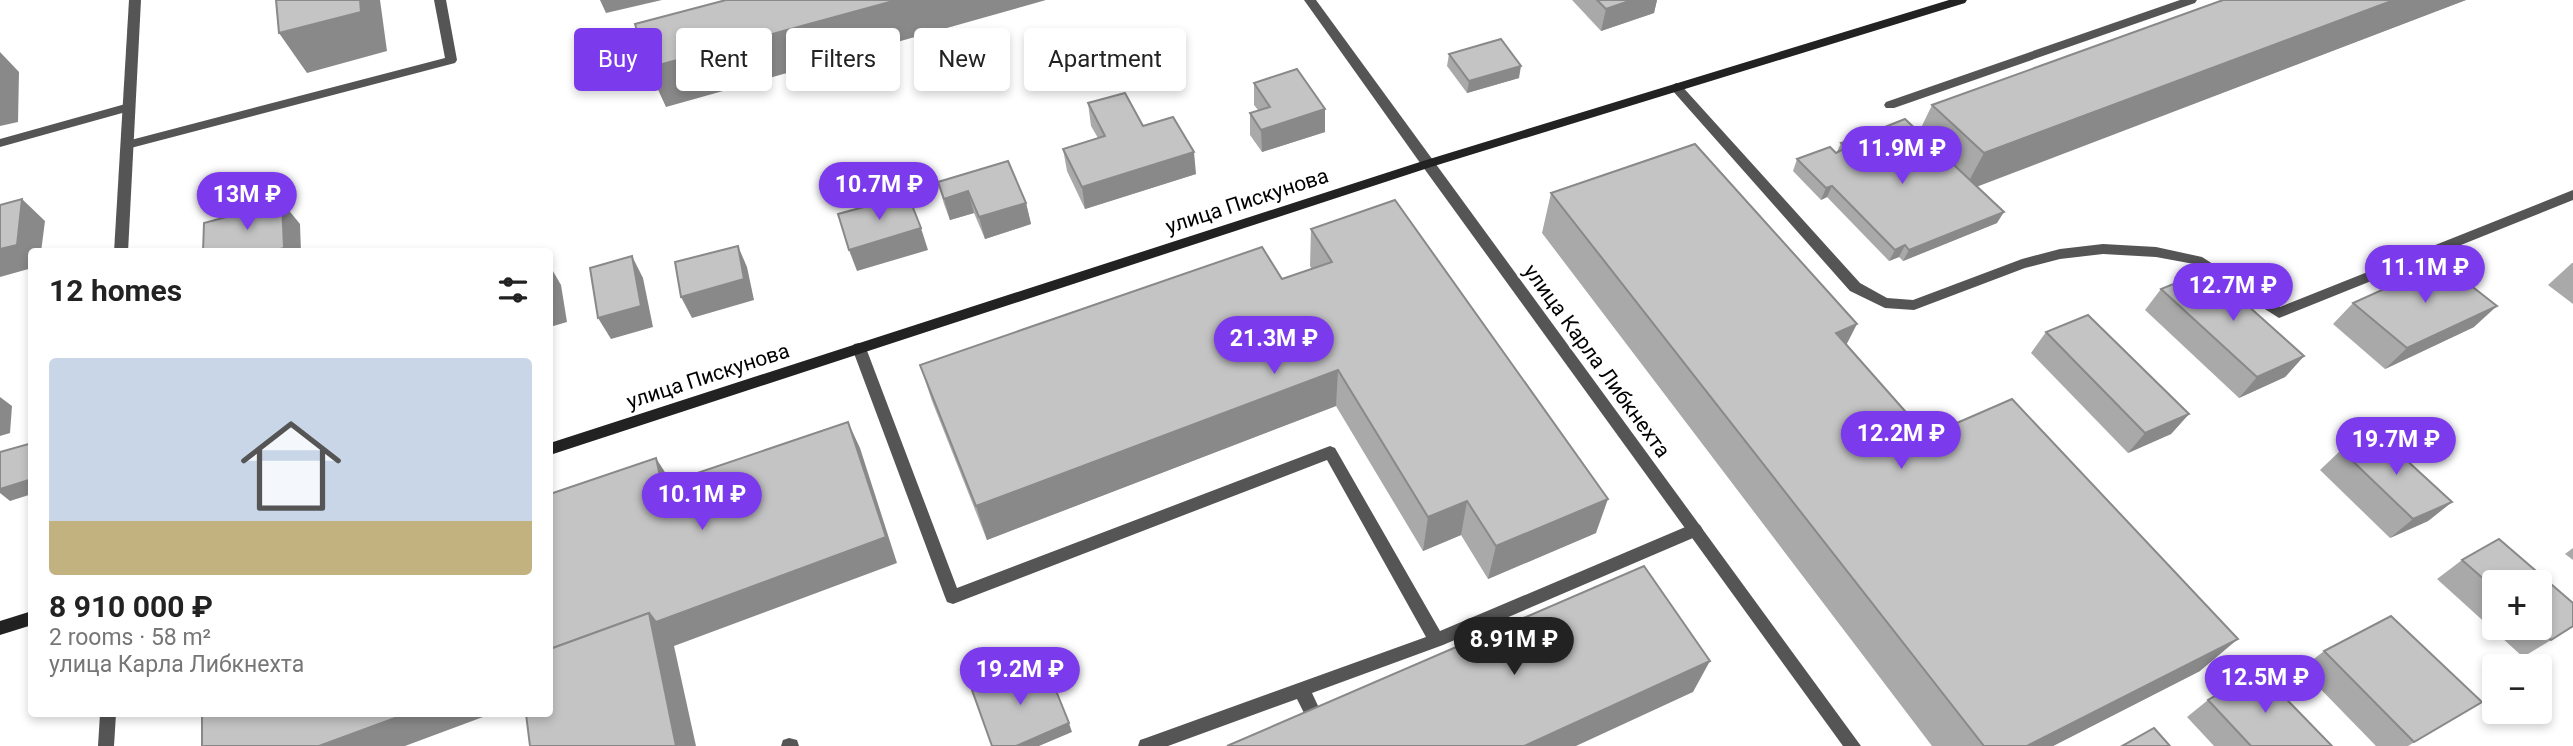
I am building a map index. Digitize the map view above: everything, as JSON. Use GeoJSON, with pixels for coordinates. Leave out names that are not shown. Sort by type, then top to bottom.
{"type":"FeatureCollection","features":[{"type":"Feature","properties":{"kind":"main road","name":"улица Пискунова"},"geometry":{"type":"LineString","coordinates":[[553,448],[1427,164],[1961,0]]}},
{"type":"Feature","properties":{"kind":"main road"},"geometry":{"type":"LineString","coordinates":[[0,628],[28,619]]}},
{"type":"Feature","properties":{"kind":"street"},"geometry":{"type":"LineString","coordinates":[[121,248],[135,0]]}},
{"type":"Feature","properties":{"kind":"street"},"geometry":{"type":"LineString","coordinates":[[127,145],[451,60],[440,0]]}},
{"type":"Feature","properties":{"kind":"street","name":"улица Карла Либкнехта"},"geometry":{"type":"LineString","coordinates":[[1310,0],[1853,746]]}},
{"type":"Feature","properties":{"kind":"street"},"geometry":{"type":"LineString","coordinates":[[1891,105],[2191,0]]}},
{"type":"Feature","properties":{"kind":"street"},"geometry":{"type":"LineString","coordinates":[[1676,88],[1855,287],[1885,303],[1914,305],[2022,264],[2060,254],[2103,249],[2156,252],[2197,260],[2279,313],[2573,195]]}},
{"type":"Feature","properties":{"kind":"street"},"geometry":{"type":"LineString","coordinates":[[0,143],[129,107]]}},
{"type":"Feature","properties":{"kind":"street"},"geometry":{"type":"LineString","coordinates":[[859,348],[953,597],[1330,452],[1437,640]]}},
{"type":"Feature","properties":{"kind":"street"},"geometry":{"type":"LineString","coordinates":[[1146,746],[1437,640],[1695,530]]}},
{"type":"Feature","properties":{"kind":"street"},"geometry":{"type":"LineString","coordinates":[[1301,689],[1324,734]]}},
{"type":"Feature","properties":{"kind":"street"},"geometry":{"type":"LineString","coordinates":[[106,746],[108,717]]}},
{"type":"Feature","properties":{"kind":"building"},"geometry":{"type":"Polygon","coordinates":[[[276,0],[360,0],[361,12],[279,33],[276,0]]]}},
{"type":"Feature","properties":{"kind":"building"},"geometry":{"type":"Polygon","coordinates":[[[726,0],[897,0],[786,28],[786,30],[772,34],[772,28],[676,28],[676,60],[662,64],[662,28],[636,28],[635,24],[726,0]]]}},
{"type":"Feature","properties":{"kind":"building"},"geometry":{"type":"Polygon","coordinates":[[[1597,0],[1632,0],[1606,9],[1597,0]]]}},
{"type":"Feature","properties":{"kind":"building"},"geometry":{"type":"Polygon","coordinates":[[[2223,0],[2394,0],[1984,153],[1932,105],[2223,0]]]}},
{"type":"Feature","properties":{"kind":"building"},"geometry":{"type":"Polygon","coordinates":[[[1501,39],[1521,66],[1469,81],[1449,54],[1501,39]]]}},
{"type":"Feature","properties":{"kind":"building"},"geometry":{"type":"Polygon","coordinates":[[[1297,69],[1325,109],[1261,130],[1250,113],[1270,107],[1254,83],[1297,69]]]}},
{"type":"Feature","properties":{"kind":"building"},"geometry":{"type":"Polygon","coordinates":[[[1125,93],[1143,126],[1173,117],[1194,152],[1082,187],[1063,149],[1105,136],[1088,103],[1125,93]]]}},
{"type":"Feature","properties":{"kind":"building"},"geometry":{"type":"Polygon","coordinates":[[[1905,119],[2004,212],[1909,250],[1905,245],[1895,250],[1832,186],[1826,188],[1797,159],[1830,147],[1836,153],[1846,148],[1841,143],[1866,135],[1871,139],[1882,135],[1877,130],[1905,119]]]}},
{"type":"Feature","properties":{"kind":"building"},"geometry":{"type":"Polygon","coordinates":[[[1695,144],[1857,324],[1836,333],[1927,436],[2012,399],[2238,639],[2027,746],[1984,746],[1551,193],[1695,144]]]}},
{"type":"Feature","properties":{"kind":"building"},"geometry":{"type":"Polygon","coordinates":[[[1008,161],[1026,203],[979,217],[968,191],[944,199],[938,182],[1008,161]]]}},
{"type":"Feature","properties":{"kind":"building"},"geometry":{"type":"Polygon","coordinates":[[[908,195],[921,228],[849,250],[838,214],[908,195]]]}},
{"type":"Feature","properties":{"kind":"building"},"geometry":{"type":"Polygon","coordinates":[[[22,199],[17,245],[0,249],[0,205],[22,199]]]}},
{"type":"Feature","properties":{"kind":"building"},"geometry":{"type":"Polygon","coordinates":[[[1395,200],[1608,499],[1496,546],[1467,501],[1428,517],[1338,370],[976,506],[920,365],[1262,247],[1282,279],[1332,262],[1311,229],[1395,200]]]}},
{"type":"Feature","properties":{"kind":"building"},"geometry":{"type":"Polygon","coordinates":[[[282,202],[284,248],[203,248],[204,223],[282,202]]]}},
{"type":"Feature","properties":{"kind":"building"},"geometry":{"type":"Polygon","coordinates":[[[738,246],[744,279],[681,297],[675,262],[738,246]]]}},
{"type":"Feature","properties":{"kind":"building"},"geometry":{"type":"Polygon","coordinates":[[[632,256],[641,306],[598,318],[590,268],[632,256]]]}},
{"type":"Feature","properties":{"kind":"building"},"geometry":{"type":"Polygon","coordinates":[[[2442,263],[2497,306],[2407,348],[2353,303],[2442,263]]]}},
{"type":"Feature","properties":{"kind":"building"},"geometry":{"type":"Polygon","coordinates":[[[2208,270],[2304,356],[2257,377],[2161,289],[2208,270]]]}},
{"type":"Feature","properties":{"kind":"building"},"geometry":{"type":"Polygon","coordinates":[[[2088,315],[2189,414],[2145,433],[2046,332],[2088,315]]]}},
{"type":"Feature","properties":{"kind":"building"},"geometry":{"type":"Polygon","coordinates":[[[848,422],[886,537],[656,622],[649,613],[553,648],[553,493],[656,458],[662,485],[848,422]]]}},
{"type":"Feature","properties":{"kind":"building"},"geometry":{"type":"Polygon","coordinates":[[[2378,434],[2452,502],[2413,519],[2341,450],[2378,434]]]}},
{"type":"Feature","properties":{"kind":"building"},"geometry":{"type":"Polygon","coordinates":[[[28,444],[28,480],[0,489],[0,452],[28,444]]]}},
{"type":"Feature","properties":{"kind":"building"},"geometry":{"type":"Polygon","coordinates":[[[2499,539],[2535,570],[2482,570],[2482,578],[2462,560],[2499,539]]]}},
{"type":"Feature","properties":{"kind":"building"},"geometry":{"type":"Polygon","coordinates":[[[1644,566],[1710,661],[1524,746],[1227,746],[1644,566]]]}},
{"type":"Feature","properties":{"kind":"building"},"geometry":{"type":"Polygon","coordinates":[[[2552,585],[2573,603],[2573,626],[2552,639],[2552,585]]]}},
{"type":"Feature","properties":{"kind":"building"},"geometry":{"type":"Polygon","coordinates":[[[649,613],[676,746],[530,746],[526,717],[553,717],[553,648],[649,613]]]}},
{"type":"Feature","properties":{"kind":"building"},"geometry":{"type":"Polygon","coordinates":[[[2391,616],[2482,702],[2414,742],[2324,651],[2391,616]]]}},
{"type":"Feature","properties":{"kind":"building"},"geometry":{"type":"Polygon","coordinates":[[[1044,661],[1069,723],[1016,746],[992,746],[972,690],[1044,661]]]}},
{"type":"Feature","properties":{"kind":"building"},"geometry":{"type":"Polygon","coordinates":[[[2259,671],[2332,746],[2251,746],[2208,700],[2259,671]]]}},
{"type":"Feature","properties":{"kind":"building"},"geometry":{"type":"Polygon","coordinates":[[[202,717],[398,717],[319,746],[202,746],[202,717]]]}},
{"type":"Feature","properties":{"kind":"building"},"geometry":{"type":"Polygon","coordinates":[[[2154,728],[2170,746],[2122,746],[2154,728]]]}}]}
